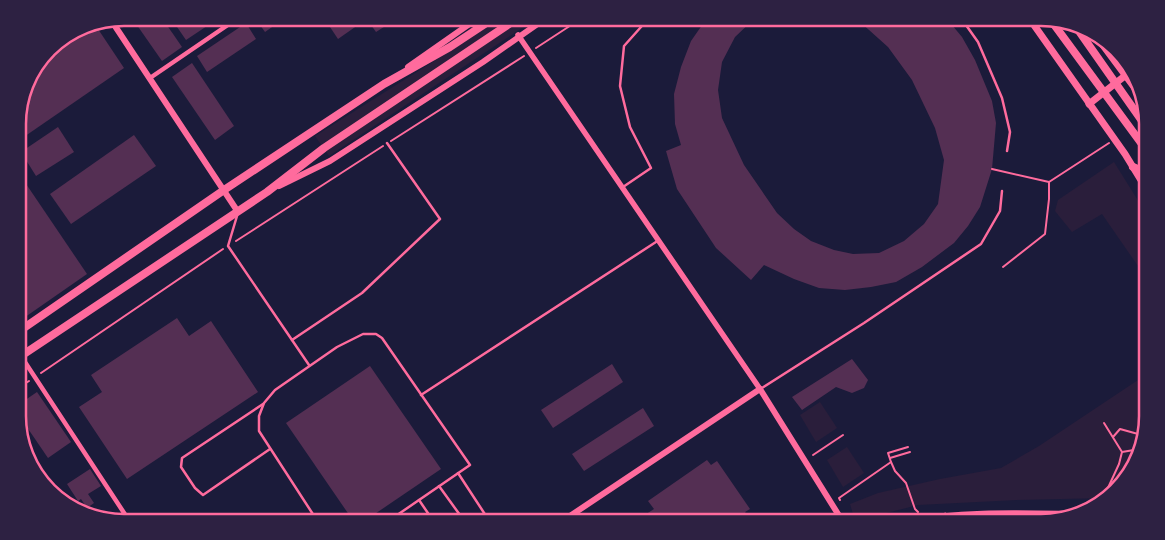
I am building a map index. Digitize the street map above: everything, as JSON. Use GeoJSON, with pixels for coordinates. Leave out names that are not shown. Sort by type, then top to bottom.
{"type":"FeatureCollection","features":[{"type":"Feature","properties":{"kind":"highway"},"geometry":{"type":"LineString","coordinates":[[26,326],[224,190],[384,84],[481,26]]}},
{"type":"Feature","properties":{"kind":"highway"},"geometry":{"type":"LineString","coordinates":[[26,352],[238,212],[324,148],[506,26]]}},
{"type":"Feature","properties":{"kind":"highway"},"geometry":{"type":"LineString","coordinates":[[1056,27],[1139,140]]}},
{"type":"Feature","properties":{"kind":"highway"},"geometry":{"type":"LineString","coordinates":[[1082,35],[1138,116]]}},
{"type":"Feature","properties":{"kind":"highway"},"geometry":{"type":"LineString","coordinates":[[1133,167],[1139,170]]}},
{"type":"Feature","properties":{"kind":"main road"},"geometry":{"type":"LineString","coordinates":[[115,26],[238,212]]}},
{"type":"Feature","properties":{"kind":"main road"},"geometry":{"type":"LineString","coordinates":[[384,84],[467,26]]}},
{"type":"Feature","properties":{"kind":"main road"},"geometry":{"type":"LineString","coordinates":[[267,192],[330,161],[483,62],[533,26]]}},
{"type":"Feature","properties":{"kind":"main road"},"geometry":{"type":"LineString","coordinates":[[1035,26],[1139,177]]}},
{"type":"Feature","properties":{"kind":"main road"},"geometry":{"type":"LineString","coordinates":[[1089,104],[1126,76],[1111,56]]}},
{"type":"Feature","properties":{"kind":"main road"},"geometry":{"type":"LineString","coordinates":[[573,514],[760,389],[838,514]]}},
{"type":"Feature","properties":{"kind":"main road"},"geometry":{"type":"LineString","coordinates":[[978,514],[1050,514]]}},
{"type":"Feature","properties":{"kind":"street"},"geometry":{"type":"LineString","coordinates":[[150,78],[226,26]]}},
{"type":"Feature","properties":{"kind":"street"},"geometry":{"type":"LineString","coordinates":[[518,35],[760,389]]}},
{"type":"Feature","properties":{"kind":"street"},"geometry":{"type":"LineString","coordinates":[[26,366],[125,514]]}},
{"type":"Feature","properties":{"kind":"lane"},"geometry":{"type":"LineString","coordinates":[[623,187],[651,168],[630,126],[620,86],[624,46],[642,26]]}},
{"type":"Feature","properties":{"kind":"lane"},"geometry":{"type":"LineString","coordinates":[[967,26],[978,42],[1002,98],[1010,132],[1007,151]]}},
{"type":"Feature","properties":{"kind":"lane"},"geometry":{"type":"LineString","coordinates":[[292,340],[362,293],[440,219],[387,143]]}},
{"type":"Feature","properties":{"kind":"lane"},"geometry":{"type":"LineString","coordinates":[[760,389],[981,244],[1000,211],[1002,191]]}},
{"type":"Feature","properties":{"kind":"lane"},"geometry":{"type":"LineString","coordinates":[[238,212],[228,246],[310,365]]}},
{"type":"Feature","properties":{"kind":"lane"},"geometry":{"type":"LineString","coordinates":[[421,395],[659,240]]}},
{"type":"Feature","properties":{"kind":"lane"},"geometry":{"type":"LineString","coordinates":[[270,449],[203,494],[195,488],[181,467],[182,458],[264,403],[275,390],[310,365],[363,334],[376,334],[382,338],[470,465],[400,514]]}},
{"type":"Feature","properties":{"kind":"lane"},"geometry":{"type":"LineString","coordinates":[[264,403],[259,416],[259,431],[313,514]]}},
{"type":"Feature","properties":{"kind":"lane"},"geometry":{"type":"LineString","coordinates":[[458,473],[485,514]]}},
{"type":"Feature","properties":{"kind":"lane"},"geometry":{"type":"LineString","coordinates":[[439,486],[459,514]]}},
{"type":"Feature","properties":{"kind":"lane"},"geometry":{"type":"LineString","coordinates":[[420,500],[429,514]]}},
{"type":"Feature","properties":{"kind":"path"},"geometry":{"type":"LineString","coordinates":[[26,382],[228,246],[570,26]]}},
{"type":"Feature","properties":{"kind":"path"},"geometry":{"type":"LineString","coordinates":[[992,170],[1048,182],[1114,139]]}},
{"type":"Feature","properties":{"kind":"path"},"geometry":{"type":"LineString","coordinates":[[1003,267],[1045,234],[1049,199],[1048,182]]}},
{"type":"Feature","properties":{"kind":"path"},"geometry":{"type":"LineString","coordinates":[[1104,422],[1122,452],[1119,464],[1108,488]]}},
{"type":"Feature","properties":{"kind":"path"},"geometry":{"type":"LineString","coordinates":[[1113,437],[1120,430],[1137,434]]}},
{"type":"Feature","properties":{"kind":"path"},"geometry":{"type":"LineString","coordinates":[[813,455],[843,435]]}},
{"type":"Feature","properties":{"kind":"path"},"geometry":{"type":"LineString","coordinates":[[908,447],[888,453],[895,471],[906,483],[915,509],[919,514]]}},
{"type":"Feature","properties":{"kind":"path"},"geometry":{"type":"LineString","coordinates":[[1122,452],[1132,450]]}},
{"type":"Feature","properties":{"kind":"path"},"geometry":{"type":"LineString","coordinates":[[890,458],[910,452]]}},
{"type":"Feature","properties":{"kind":"path"},"geometry":{"type":"LineString","coordinates":[[842,505],[838,498],[892,462]]}},
{"type":"Feature","properties":{"kind":"shaded area"},"geometry":{"type":"Polygon","coordinates":[[[474,26],[525,26],[329,156],[315,136],[474,36],[469,29],[474,26]]]}},
{"type":"Feature","properties":{"kind":"shaded area"},"geometry":{"type":"Polygon","coordinates":[[[1114,162],[1139,202],[1139,267],[1102,214],[1072,232],[1055,211],[1058,200],[1114,162]]]}},
{"type":"Feature","properties":{"kind":"shaded area"},"geometry":{"type":"Polygon","coordinates":[[[1139,379],[1138,429],[1131,454],[1115,481],[1106,490],[1093,498],[918,505],[883,514],[853,514],[850,504],[878,493],[1001,468],[1039,446],[1139,379]]]}},
{"type":"Feature","properties":{"kind":"shaded area"},"geometry":{"type":"Polygon","coordinates":[[[820,402],[837,428],[816,442],[800,415],[820,402]]]}},
{"type":"Feature","properties":{"kind":"shaded area"},"geometry":{"type":"Polygon","coordinates":[[[847,447],[864,473],[843,487],[827,460],[847,447]]]}},
{"type":"Feature","properties":{"kind":"building"},"geometry":{"type":"Polygon","coordinates":[[[138,26],[168,26],[182,47],[162,61],[138,26]]]}},
{"type":"Feature","properties":{"kind":"building"},"geometry":{"type":"Polygon","coordinates":[[[176,26],[207,26],[186,40],[176,26]]]}},
{"type":"Feature","properties":{"kind":"building"},"geometry":{"type":"Polygon","coordinates":[[[242,26],[248,26],[256,39],[207,72],[197,56],[242,26]]]}},
{"type":"Feature","properties":{"kind":"building"},"geometry":{"type":"Polygon","coordinates":[[[261,26],[274,26],[265,32],[261,26]]]}},
{"type":"Feature","properties":{"kind":"building"},"geometry":{"type":"Polygon","coordinates":[[[329,26],[357,26],[338,39],[329,26]]]}},
{"type":"Feature","properties":{"kind":"building"},"geometry":{"type":"Polygon","coordinates":[[[372,26],[385,26],[376,32],[372,26]]]}},
{"type":"Feature","properties":{"kind":"building"},"geometry":{"type":"Polygon","coordinates":[[[701,26],[747,26],[735,37],[722,62],[718,90],[722,118],[744,165],[777,213],[794,229],[811,241],[834,250],[853,254],[879,253],[904,241],[924,224],[938,204],[944,160],[935,128],[912,80],[888,47],[865,26],[953,26],[962,37],[975,60],[992,101],[996,123],[992,169],[980,207],[954,243],[922,267],[896,282],[845,290],[819,288],[764,265],[751,280],[716,248],[677,189],[666,151],[681,145],[675,124],[674,94],[681,67],[691,41],[701,26]]]}},
{"type":"Feature","properties":{"kind":"building"},"geometry":{"type":"Polygon","coordinates":[[[98,30],[124,68],[26,135],[27,111],[36,81],[50,59],[64,46],[81,36],[98,30]]]}},
{"type":"Feature","properties":{"kind":"building"},"geometry":{"type":"Polygon","coordinates":[[[192,63],[234,126],[215,140],[172,77],[192,63]]]}},
{"type":"Feature","properties":{"kind":"building"},"geometry":{"type":"Polygon","coordinates":[[[58,127],[74,152],[36,176],[26,160],[26,149],[58,127]]]}},
{"type":"Feature","properties":{"kind":"building"},"geometry":{"type":"Polygon","coordinates":[[[134,135],[156,166],[71,224],[50,194],[134,135]]]}},
{"type":"Feature","properties":{"kind":"building"},"geometry":{"type":"Polygon","coordinates":[[[26,184],[87,274],[26,316],[26,184]]]}},
{"type":"Feature","properties":{"kind":"building"},"geometry":{"type":"Polygon","coordinates":[[[177,318],[189,336],[211,321],[258,392],[127,479],[79,407],[102,392],[91,375],[177,318]]]}},
{"type":"Feature","properties":{"kind":"building"},"geometry":{"type":"Polygon","coordinates":[[[852,359],[868,380],[864,388],[852,393],[836,387],[802,410],[792,397],[852,359]]]}},
{"type":"Feature","properties":{"kind":"building"},"geometry":{"type":"Polygon","coordinates":[[[612,364],[623,382],[553,428],[541,410],[612,364]]]}},
{"type":"Feature","properties":{"kind":"building"},"geometry":{"type":"Polygon","coordinates":[[[370,366],[441,469],[375,514],[349,514],[286,423],[370,366]]]}},
{"type":"Feature","properties":{"kind":"building"},"geometry":{"type":"Polygon","coordinates":[[[37,392],[71,442],[48,458],[27,427],[26,400],[37,392]]]}},
{"type":"Feature","properties":{"kind":"building"},"geometry":{"type":"Polygon","coordinates":[[[643,408],[654,426],[584,471],[572,454],[643,408]]]}},
{"type":"Feature","properties":{"kind":"building"},"geometry":{"type":"Polygon","coordinates":[[[707,460],[711,465],[717,461],[750,509],[745,512],[747,514],[646,514],[654,509],[648,501],[707,460]]]}},
{"type":"Feature","properties":{"kind":"building"},"geometry":{"type":"Polygon","coordinates":[[[90,469],[101,486],[88,494],[94,503],[88,507],[81,499],[78,501],[67,484],[90,469]]]}}]}
